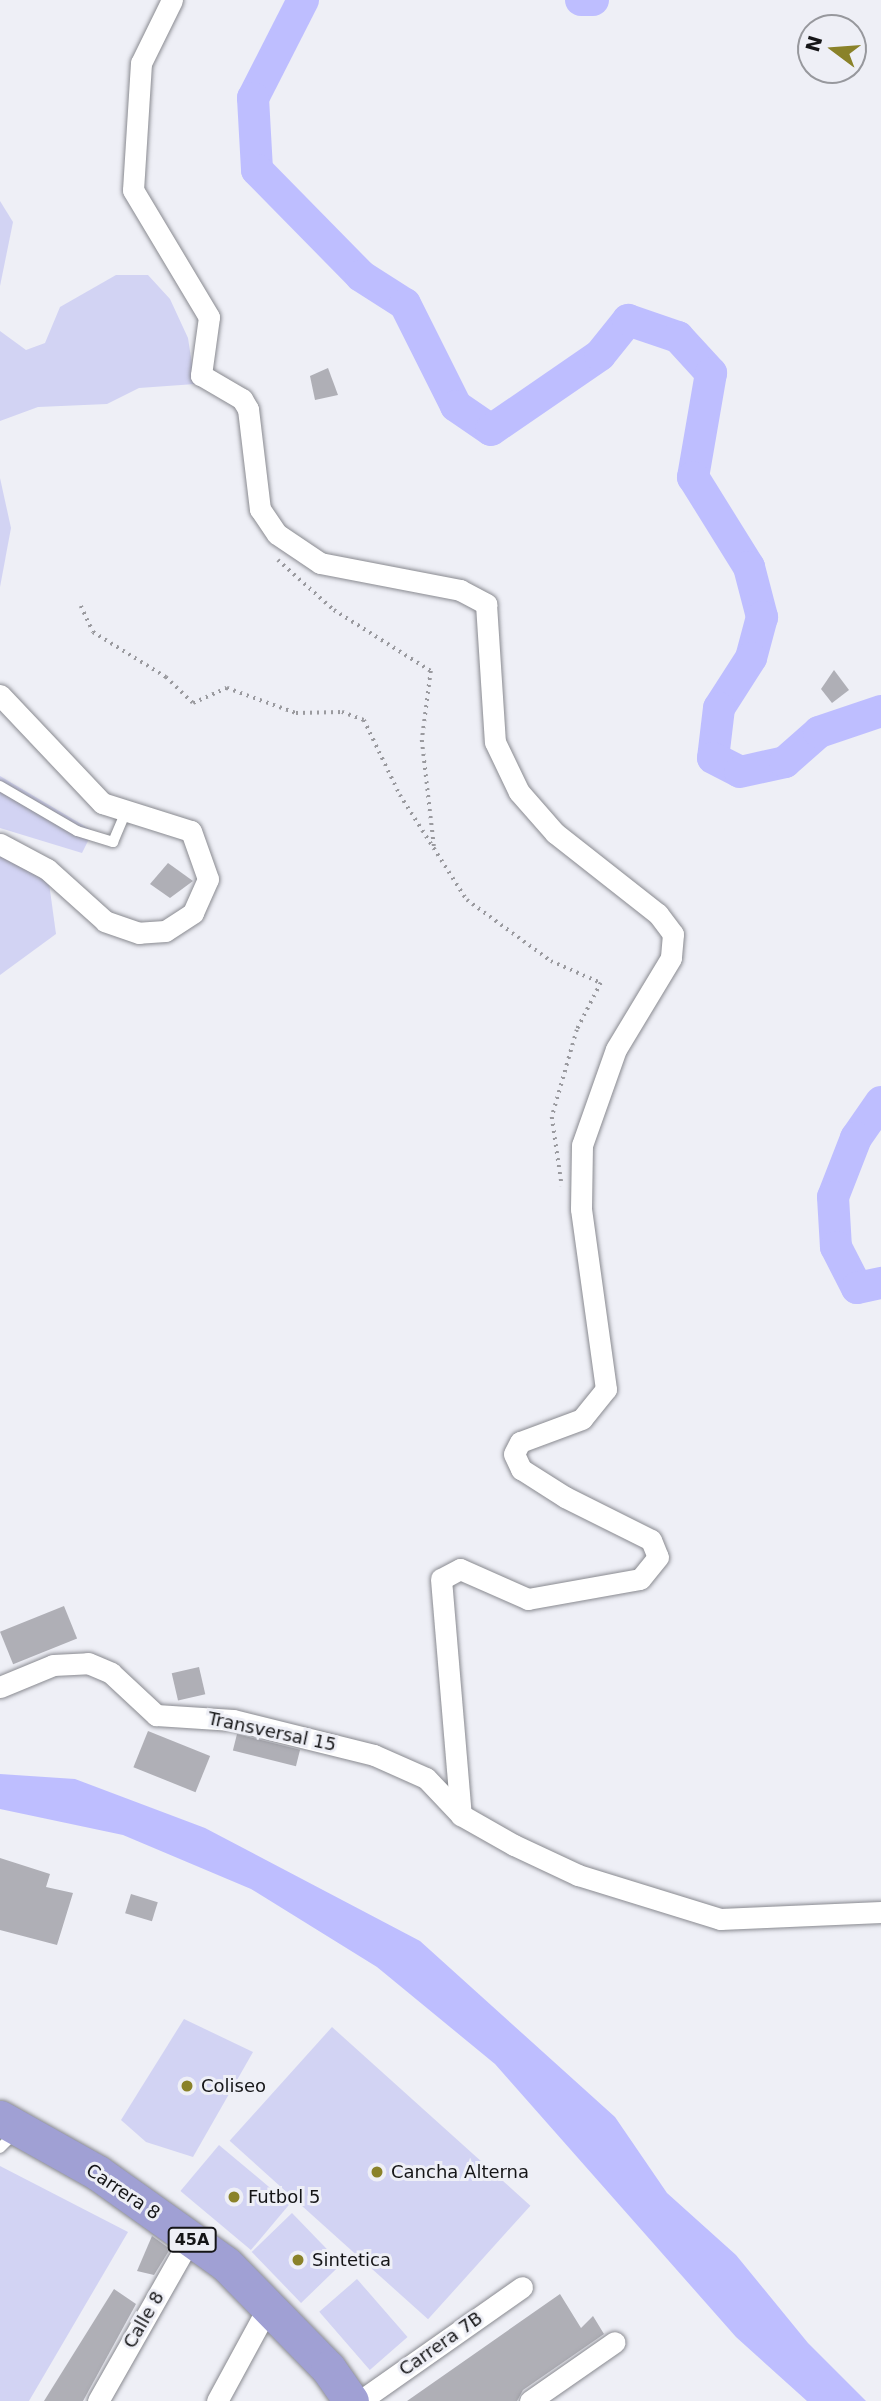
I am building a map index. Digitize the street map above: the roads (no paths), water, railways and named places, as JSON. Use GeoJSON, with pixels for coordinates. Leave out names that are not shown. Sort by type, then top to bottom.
{"type":"FeatureCollection","features":[{"type":"Feature","properties":{"kind":"highway","name":"Carrera 8"},"geometry":{"type":"LineString","coordinates":[[6,2132],[98,2173],[190,2239],[268,2307],[351,2401]]}},
{"type":"Feature","properties":{"kind":"street"},"geometry":{"type":"LineString","coordinates":[[172,0],[141,63],[133,190],[209,317],[201,375],[248,409],[260,509],[276,534],[320,563],[460,590],[486,604],[495,742],[519,792],[555,833],[658,914],[673,934],[671,958],[616,1049],[582,1145],[581,1209],[606,1389],[582,1419],[520,1442],[514,1454],[521,1469],[565,1497],[651,1540],[659,1558],[640,1579],[528,1599],[460,1569],[441,1579],[461,1815],[578,1875],[720,1919],[881,1912]]}},
{"type":"Feature","properties":{"kind":"street"},"geometry":{"type":"LineString","coordinates":[[0,695],[82,788],[125,814],[171,820],[191,831],[203,851],[208,879],[193,913],[165,931],[139,933],[105,921],[47,869],[0,844]]}},
{"type":"Feature","properties":{"kind":"street","name":"Transversal 15"},"geometry":{"type":"LineString","coordinates":[[0,1686],[53,1665],[88,1663],[111,1673],[156,1715],[233,1720],[408,1768],[443,1792],[461,1815]]}},
{"type":"Feature","properties":{"kind":"street","name":"Calle 8"},"geometry":{"type":"LineString","coordinates":[[98,2401],[190,2239]]}},
{"type":"Feature","properties":{"kind":"street","name":"Carrera 7B"},"geometry":{"type":"LineString","coordinates":[[360,2401],[522,2287]]}},
{"type":"Feature","properties":{"kind":"street"},"geometry":{"type":"LineString","coordinates":[[217,2401],[268,2307]]}},
{"type":"Feature","properties":{"kind":"street"},"geometry":{"type":"LineString","coordinates":[[530,2401],[615,2342]]}},
{"type":"Feature","properties":{"kind":"lane"},"geometry":{"type":"LineString","coordinates":[[0,786],[77,831],[113,842],[125,814]]}},
{"type":"Feature","properties":{"kind":"water"},"geometry":{"type":"Polygon","coordinates":[[[0,1774],[75,1779],[205,1828],[420,1941],[615,2117],[667,2193],[736,2255],[808,2343],[866,2401],[807,2401],[736,2337],[495,2064],[377,1967],[251,1889],[123,1835],[0,1809],[0,1774]]]}},
{"type":"Feature","properties":{"kind":"waterway"},"geometry":{"type":"LineString","coordinates":[[303,0],[253,98],[257,170],[361,276],[405,304],[456,406],[491,430],[600,355],[628,320],[678,337],[711,373],[693,477],[749,567],[762,617],[751,658],[719,708],[713,758],[740,772],[785,762],[819,732],[881,711]]}},
{"type":"Feature","properties":{"kind":"waterway"},"geometry":{"type":"LineString","coordinates":[[581,0],[593,0]]}},
{"type":"Feature","properties":{"kind":"waterway"},"geometry":{"type":"LineString","coordinates":[[881,1102],[856,1138],[833,1197],[836,1247],[857,1288],[881,1283]]}},
{"type":"Feature","properties":{"kind":"place","name":"Coliseo"},"geometry":{"type":"Point","coordinates":[187,2086]}},
{"type":"Feature","properties":{"kind":"place","name":"Cancha Alterna"},"geometry":{"type":"Point","coordinates":[377,2172]}},
{"type":"Feature","properties":{"kind":"place","name":"Futbol 5"},"geometry":{"type":"Point","coordinates":[234,2197]}},
{"type":"Feature","properties":{"kind":"place","name":"Sintetica"},"geometry":{"type":"Point","coordinates":[298,2260]}}]}
